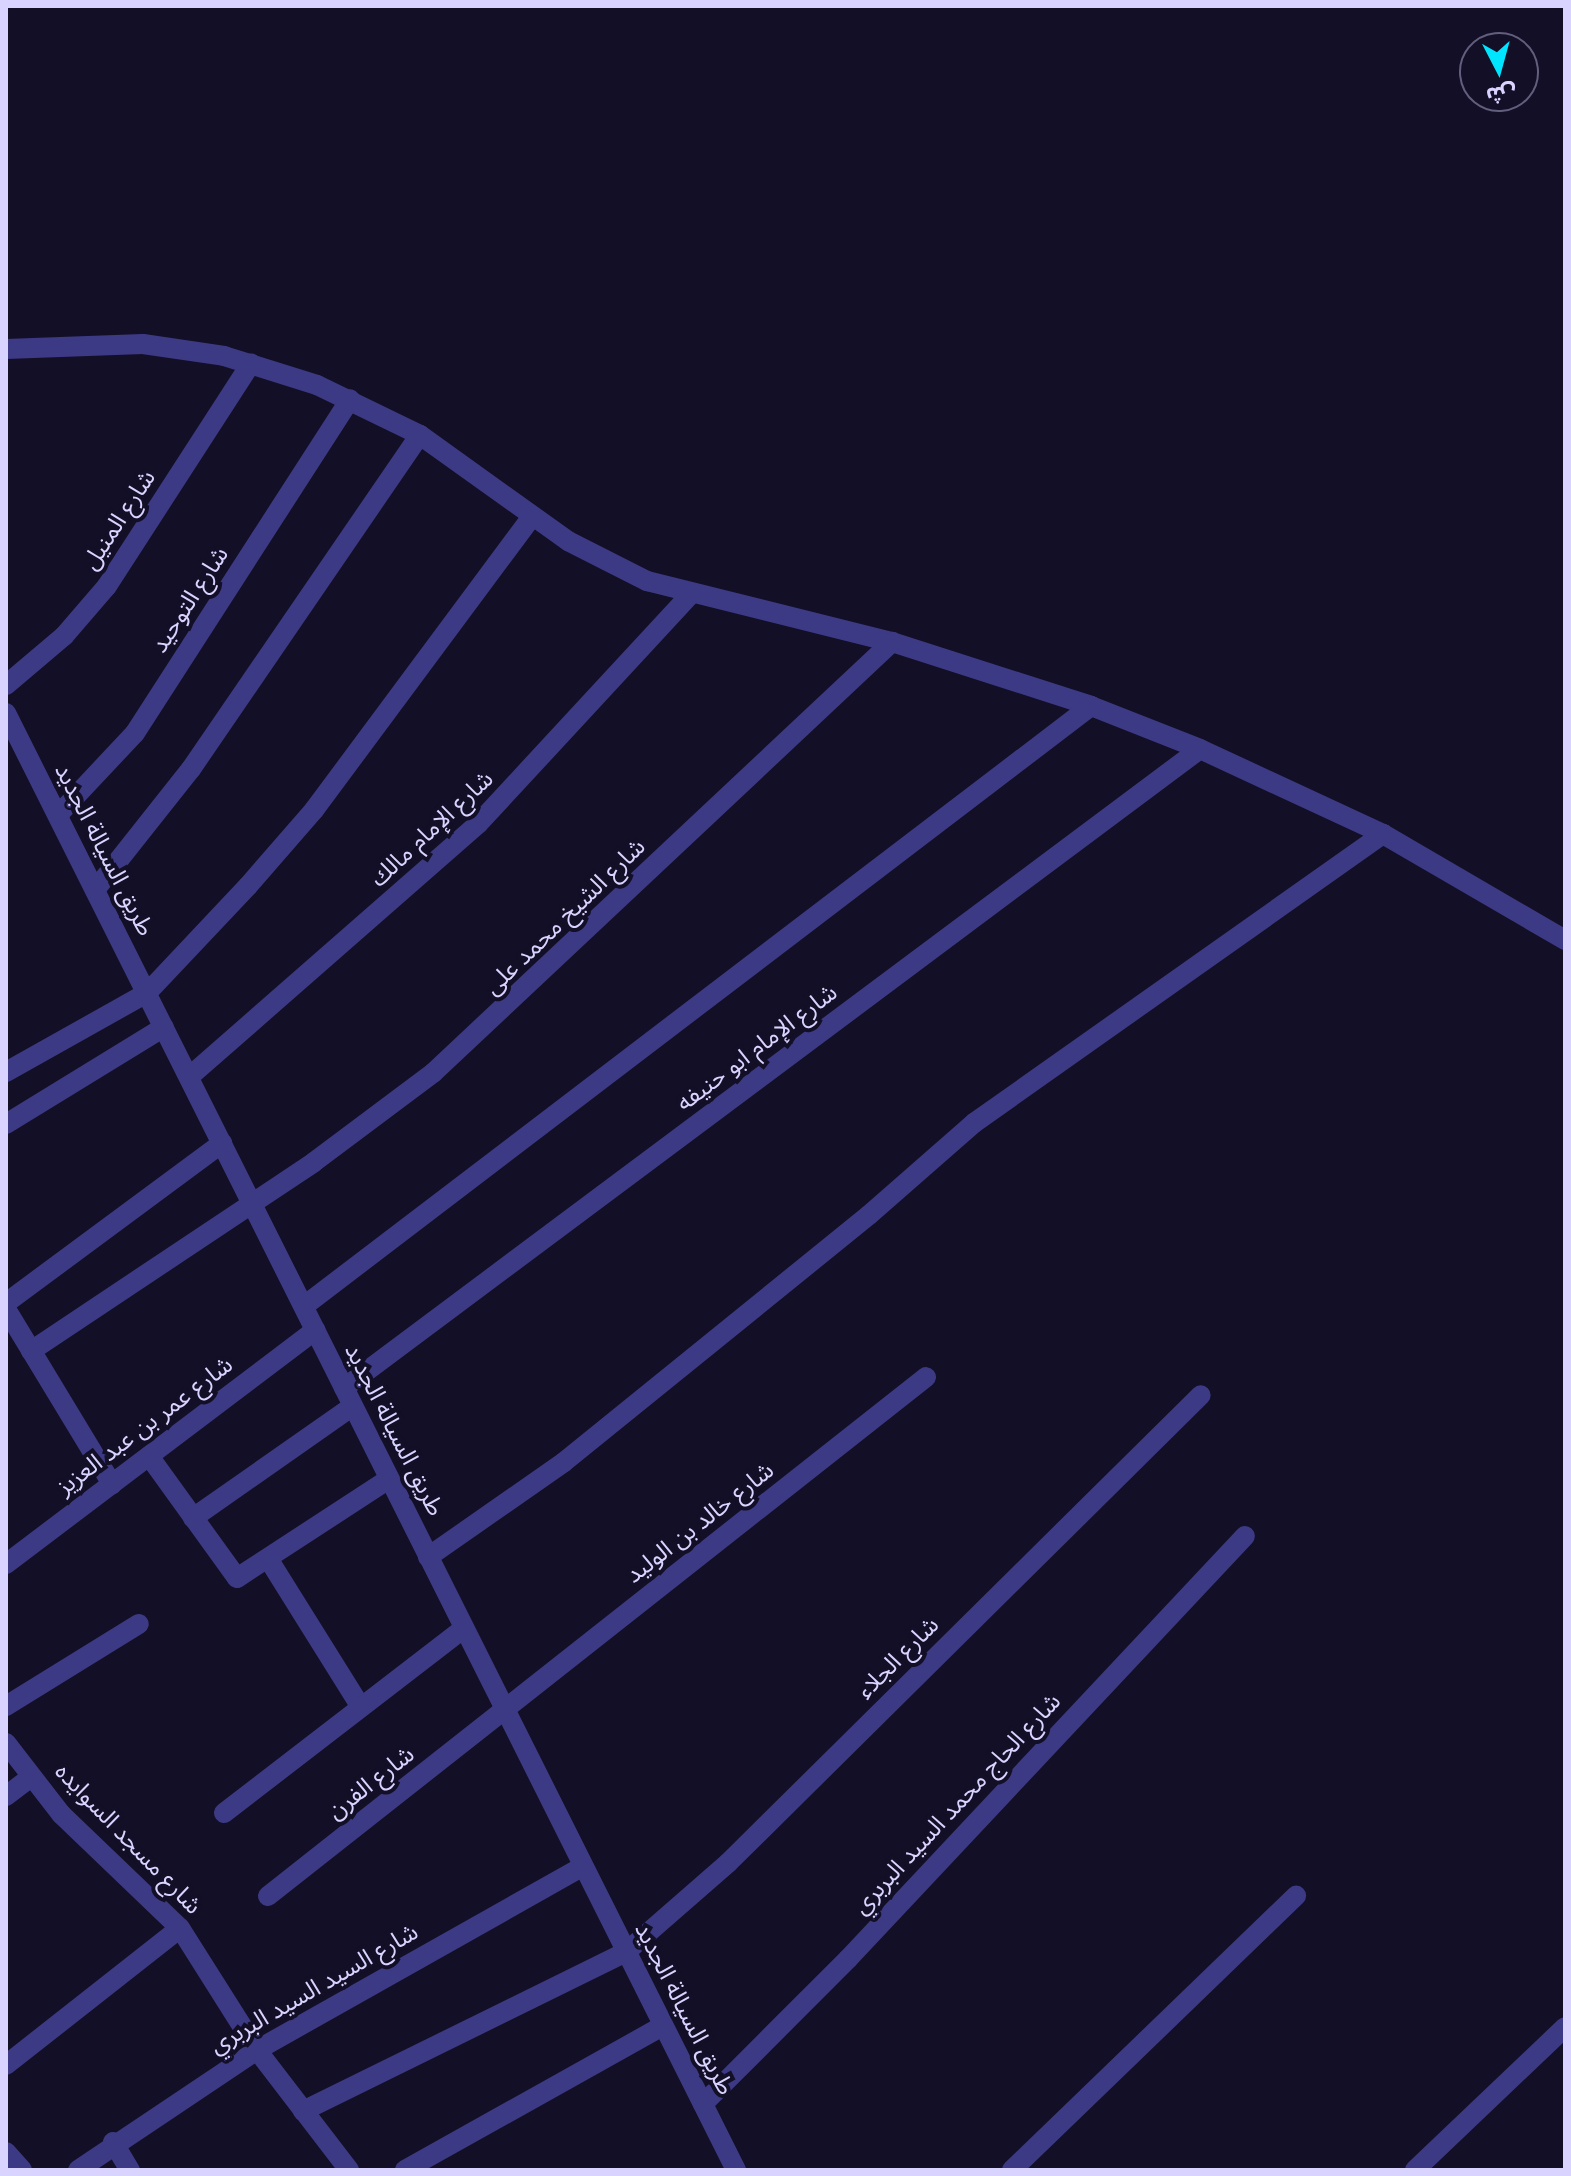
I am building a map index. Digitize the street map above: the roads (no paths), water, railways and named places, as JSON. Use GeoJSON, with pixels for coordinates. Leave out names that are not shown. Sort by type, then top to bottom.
{"type":"FeatureCollection","features":[{"type":"Feature","properties":{"kind":"street"},"geometry":{"type":"LineString","coordinates":[[6,349],[143,344],[251,363],[350,399],[420,435],[532,516],[607,563],[689,596],[892,642],[1091,706],[1200,749],[1383,834],[1565,940]]}},
{"type":"Feature","properties":{"kind":"street","name":"شارع المنيل"},"geometry":{"type":"LineString","coordinates":[[6,685],[64,636],[107,586],[251,363]]}},
{"type":"Feature","properties":{"kind":"street","name":"شارع التوحيد"},"geometry":{"type":"LineString","coordinates":[[58,815],[135,733],[350,399]]}},
{"type":"Feature","properties":{"kind":"street"},"geometry":{"type":"LineString","coordinates":[[95,890],[214,738],[420,435]]}},
{"type":"Feature","properties":{"kind":"street"},"geometry":{"type":"LineString","coordinates":[[6,1072],[147,993],[293,837],[532,516]]}},
{"type":"Feature","properties":{"kind":"street","name":"شارع الإمام مالك"},"geometry":{"type":"LineString","coordinates":[[189,1077],[478,824],[689,596]]}},
{"type":"Feature","properties":{"kind":"street","name":"شارع الشيخ محمد على"},"geometry":{"type":"LineString","coordinates":[[31,1351],[375,1119],[490,1024],[892,642]]}},
{"type":"Feature","properties":{"kind":"street"},"geometry":{"type":"LineString","coordinates":[[304,1306],[1091,706]]}},
{"type":"Feature","properties":{"kind":"street","name":"طريق السيالة الجديد"},"geometry":{"type":"LineString","coordinates":[[6,713],[736,2170]]}},
{"type":"Feature","properties":{"kind":"street","name":"شارع الإمام ابو حنيفه"},"geometry":{"type":"LineString","coordinates":[[193,1518],[1200,749]]}},
{"type":"Feature","properties":{"kind":"street"},"geometry":{"type":"LineString","coordinates":[[428,1557],[564,1462],[869,1215],[974,1123],[1383,834]]}},
{"type":"Feature","properties":{"kind":"street"},"geometry":{"type":"LineString","coordinates":[[6,1124],[164,1027]]}},
{"type":"Feature","properties":{"kind":"street"},"geometry":{"type":"LineString","coordinates":[[112,1484],[6,1306],[222,1143]]}},
{"type":"Feature","properties":{"kind":"street","name":"شارع عمر بن عبد العزيز"},"geometry":{"type":"LineString","coordinates":[[6,1564],[315,1330]]}},
{"type":"Feature","properties":{"kind":"street","name":"شارع خالد بن الوليد"},"geometry":{"type":"LineString","coordinates":[[505,1711],[926,1377]]}},
{"type":"Feature","properties":{"kind":"street","name":"شارع الجلاء"},"geometry":{"type":"LineString","coordinates":[[303,2111],[626,1952],[767,1825],[1201,1395]]}},
{"type":"Feature","properties":{"kind":"street"},"geometry":{"type":"LineString","coordinates":[[149,1456],[235,1577],[245,1576],[389,1479]]}},
{"type":"Feature","properties":{"kind":"street","name":"شارع الحاج محمد السيد البربري"},"geometry":{"type":"LineString","coordinates":[[703,2104],[848,1959],[1245,1536]]}},
{"type":"Feature","properties":{"kind":"street"},"geometry":{"type":"LineString","coordinates":[[269,1560],[361,1707]]}},
{"type":"Feature","properties":{"kind":"street"},"geometry":{"type":"LineString","coordinates":[[6,1706],[139,1624]]}},
{"type":"Feature","properties":{"kind":"street"},"geometry":{"type":"LineString","coordinates":[[224,1813],[464,1628]]}},
{"type":"Feature","properties":{"kind":"street","name":"شارع الفرن"},"geometry":{"type":"LineString","coordinates":[[268,1896],[505,1711]]}},
{"type":"Feature","properties":{"kind":"street","name":"شارع مسجد السوايده"},"geometry":{"type":"LineString","coordinates":[[6,1743],[78,1831],[180,1928],[257,2050],[349,2170]]}},
{"type":"Feature","properties":{"kind":"street"},"geometry":{"type":"LineString","coordinates":[[6,1796],[31,1777]]}},
{"type":"Feature","properties":{"kind":"street","name":"شارع السيد السيد البربري"},"geometry":{"type":"LineString","coordinates":[[78,2170],[113,2142],[257,2050],[583,1866]]}},
{"type":"Feature","properties":{"kind":"street"},"geometry":{"type":"LineString","coordinates":[[1012,2170],[1296,1896]]}},
{"type":"Feature","properties":{"kind":"street"},"geometry":{"type":"LineString","coordinates":[[6,2065],[180,1928]]}},
{"type":"Feature","properties":{"kind":"street"},"geometry":{"type":"LineString","coordinates":[[405,2170],[663,2026]]}},
{"type":"Feature","properties":{"kind":"street"},"geometry":{"type":"LineString","coordinates":[[1416,2170],[1565,2027]]}},
{"type":"Feature","properties":{"kind":"street"},"geometry":{"type":"LineString","coordinates":[[113,2142],[130,2170]]}},
{"type":"Feature","properties":{"kind":"street"},"geometry":{"type":"LineString","coordinates":[[6,2152],[22,2170]]}}]}
